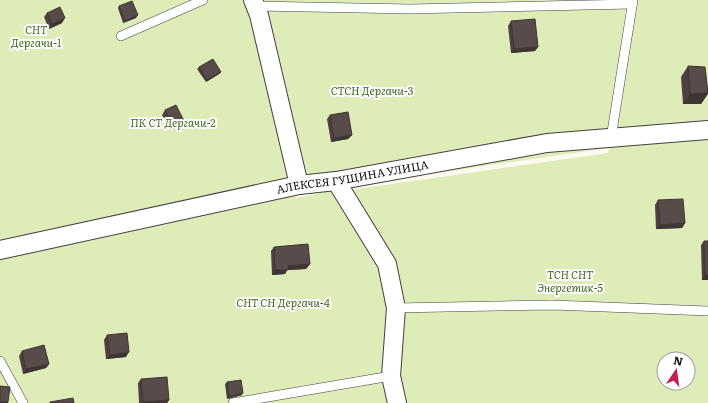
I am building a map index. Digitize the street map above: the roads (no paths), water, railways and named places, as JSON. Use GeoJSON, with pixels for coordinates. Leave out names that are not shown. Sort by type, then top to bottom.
{"type":"FeatureCollection","features":[{"type":"Feature","properties":{"kind":"street"},"geometry":{"type":"LineString","coordinates":[[254,3],[259,15],[299,185]]}},
{"type":"Feature","properties":{"kind":"street","name":"АЛЕКСЕЯ ГУЩИНА УЛИЦА"},"geometry":{"type":"LineString","coordinates":[[0,250],[299,185],[336,180],[547,143],[708,130]]}},
{"type":"Feature","properties":{"kind":"street"},"geometry":{"type":"LineString","coordinates":[[336,180],[387,264],[396,308],[391,376],[398,403]]}},
{"type":"Feature","properties":{"kind":"lane"},"geometry":{"type":"LineString","coordinates":[[121,36],[203,0]]}},
{"type":"Feature","properties":{"kind":"lane"},"geometry":{"type":"LineString","coordinates":[[254,3],[410,9],[632,2],[611,138]]}},
{"type":"Feature","properties":{"kind":"lane"},"geometry":{"type":"LineString","coordinates":[[396,308],[553,305],[708,311]]}},
{"type":"Feature","properties":{"kind":"lane"},"geometry":{"type":"LineString","coordinates":[[0,361],[23,403]]}},
{"type":"Feature","properties":{"kind":"lane"},"geometry":{"type":"LineString","coordinates":[[233,403],[391,376]]}},
{"type":"Feature","properties":{"kind":"park label","name":"СНТ Дергачи-1"},"geometry":{"type":"Point","coordinates":[36,36]}},
{"type":"Feature","properties":{"kind":"park label","name":"СТСН Дергачи-3"},"geometry":{"type":"Point","coordinates":[372,91]}},
{"type":"Feature","properties":{"kind":"park label","name":"ПК СТ Дергачи-2"},"geometry":{"type":"Point","coordinates":[173,123]}},
{"type":"Feature","properties":{"kind":"park label","name":"ТСН СНТ Энергетик-5"},"geometry":{"type":"Point","coordinates":[570,281]}},
{"type":"Feature","properties":{"kind":"park label","name":"СНТ СН Дергачи-4"},"geometry":{"type":"Point","coordinates":[283,303]}}]}
